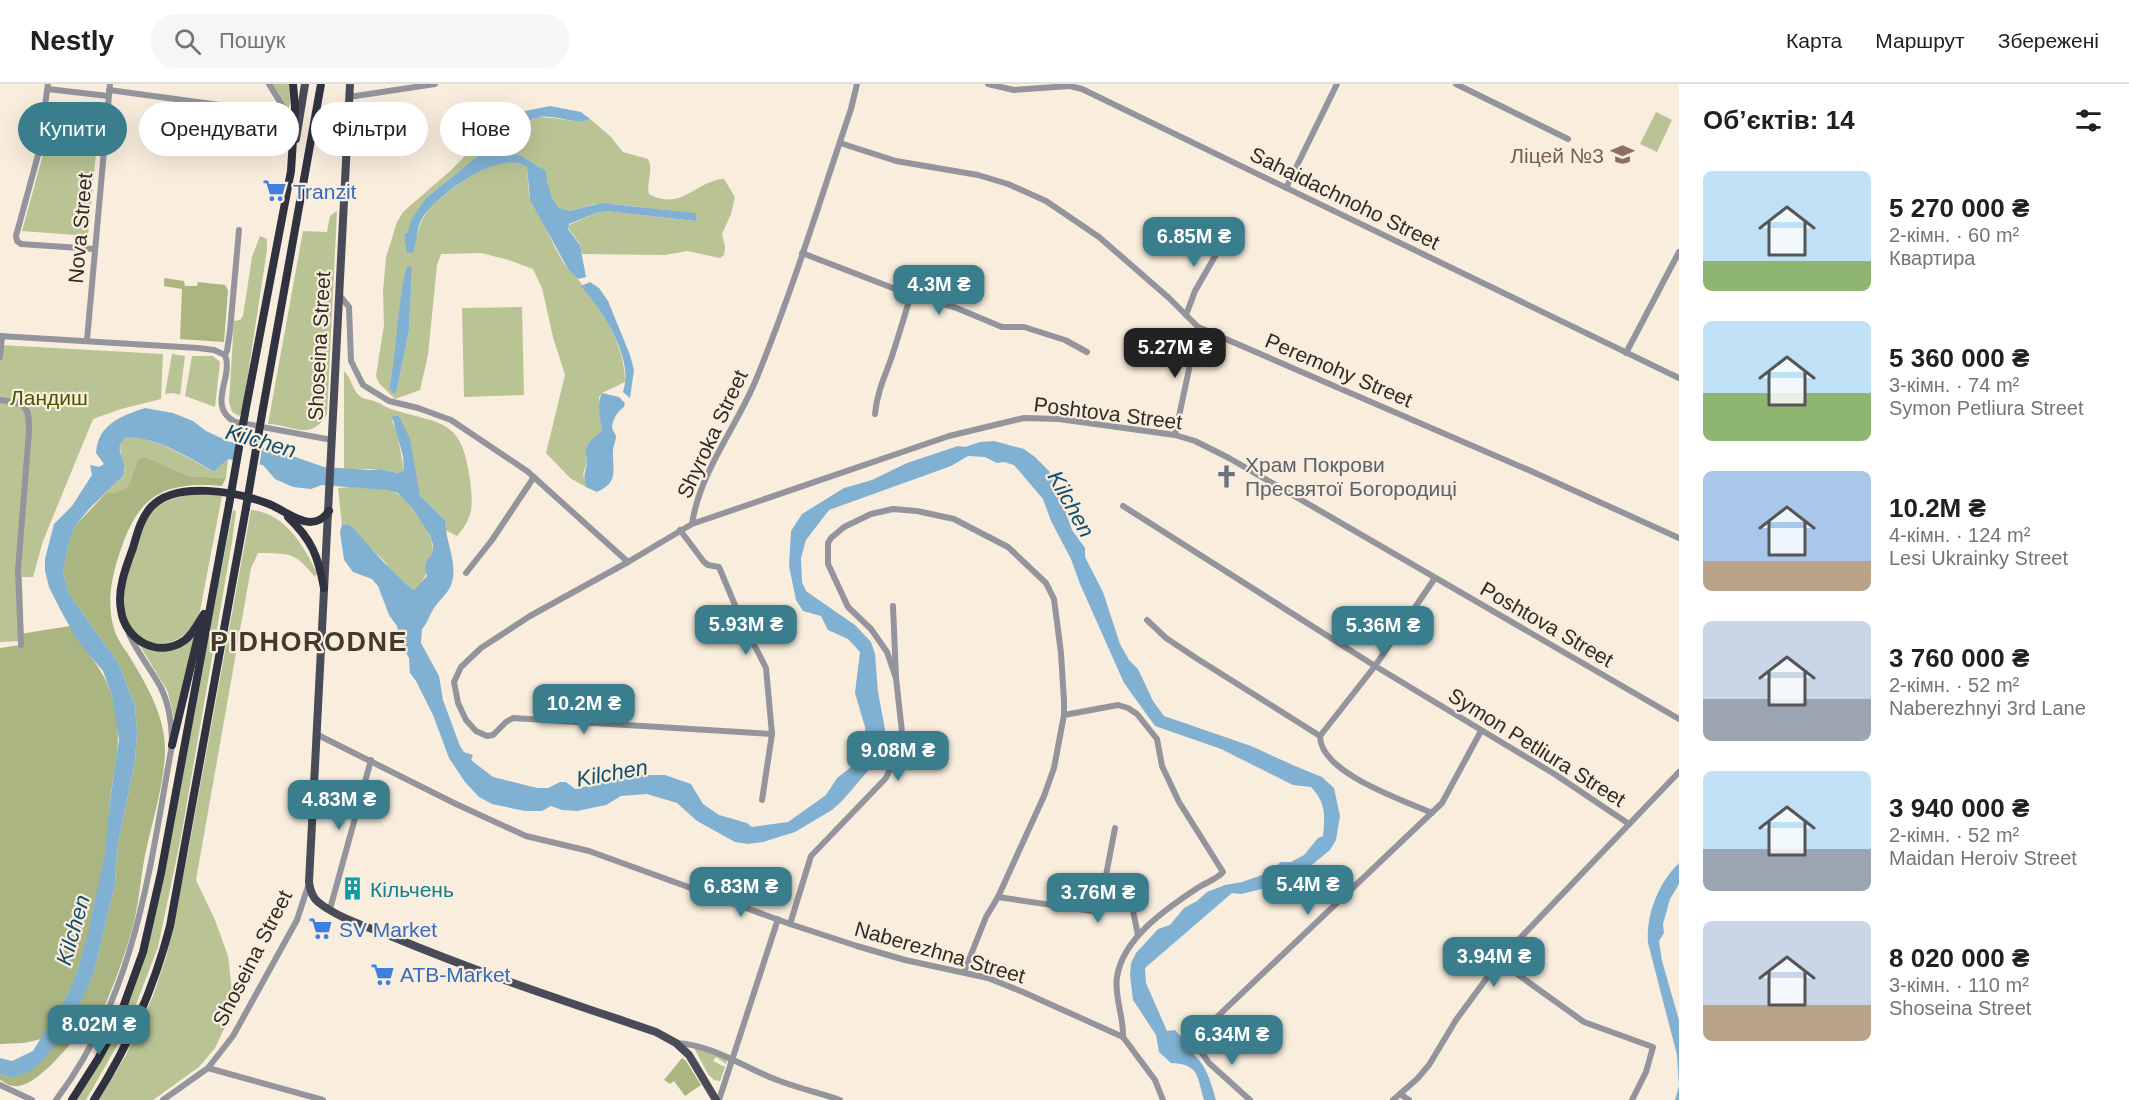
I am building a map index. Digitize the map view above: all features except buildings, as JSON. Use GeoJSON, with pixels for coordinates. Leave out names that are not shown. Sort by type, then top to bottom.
{"type":"FeatureCollection","features":[{"type":"Feature","properties":{"kind":"highway"},"geometry":{"type":"LineString","coordinates":[[293,84],[293,102]]}},
{"type":"Feature","properties":{"kind":"highway"},"geometry":{"type":"LineString","coordinates":[[94,1100],[134,1031],[154,982],[170,926],[321,84]]}},
{"type":"Feature","properties":{"kind":"highway"},"geometry":{"type":"LineString","coordinates":[[72,1100],[117,1024],[143,952],[161,873],[292,156]]}},
{"type":"Feature","properties":{"kind":"highway"},"geometry":{"type":"LineString","coordinates":[[204,614],[192,634],[181,643],[169,647],[145,645],[126,627],[120,606],[124,577],[144,518],[155,502],[176,493],[202,490],[257,500],[312,522],[322,519],[329,512]]}},
{"type":"Feature","properties":{"kind":"highway"},"geometry":{"type":"LineString","coordinates":[[276,507],[298,526],[313,546],[324,588]]}},
{"type":"Feature","properties":{"kind":"highway"},"geometry":{"type":"LineString","coordinates":[[172,745],[204,614],[217,572]]}},
{"type":"Feature","properties":{"kind":"main road"},"geometry":{"type":"LineString","coordinates":[[291,171],[305,84]]}},
{"type":"Feature","properties":{"kind":"main road","name":"Shoseina Street"},"geometry":{"type":"LineString","coordinates":[[309,882],[350,84]]}},
{"type":"Feature","properties":{"kind":"main road"},"geometry":{"type":"LineString","coordinates":[[309,882],[311,893],[317,902],[330,909],[491,976],[656,1032],[676,1043],[689,1055],[717,1100]]}},
{"type":"Feature","properties":{"kind":"street"},"geometry":{"type":"LineString","coordinates":[[269,84],[280,102]]}},
{"type":"Feature","properties":{"kind":"street"},"geometry":{"type":"LineString","coordinates":[[349,97],[435,84]]}},
{"type":"Feature","properties":{"kind":"street","name":"Shyroka Street"},"geometry":{"type":"LineString","coordinates":[[772,734],[513,718],[493,735],[487,736],[476,731],[466,720],[458,703],[454,682],[461,667],[481,648],[530,616],[692,524],[695,505],[706,477],[746,403],[756,379],[840,143],[857,84]]}},
{"type":"Feature","properties":{"kind":"street","name":"Sahaidachnoho Street"},"geometry":{"type":"LineString","coordinates":[[988,84],[1014,90],[1071,85],[1082,89],[1679,378]]}},
{"type":"Feature","properties":{"kind":"street"},"geometry":{"type":"LineString","coordinates":[[1286,188],[1337,84]]}},
{"type":"Feature","properties":{"kind":"street"},"geometry":{"type":"LineString","coordinates":[[1456,84],[1568,139]]}},
{"type":"Feature","properties":{"kind":"street"},"geometry":{"type":"LineString","coordinates":[[94,249],[21,244],[17,241],[16,236],[38,155],[48,86],[109,90],[197,102]]}},
{"type":"Feature","properties":{"kind":"street","name":"Nova Street"},"geometry":{"type":"LineString","coordinates":[[87,340],[109,90]]}},
{"type":"Feature","properties":{"kind":"street","name":"Peremohy Street"},"geometry":{"type":"LineString","coordinates":[[840,143],[896,161],[978,175],[1008,184],[1046,201],[1099,237],[1198,327],[1679,538]]}},
{"type":"Feature","properties":{"kind":"street"},"geometry":{"type":"LineString","coordinates":[[239,230],[229,341],[225,354],[227,364],[222,403],[224,414],[236,422],[332,440]]}},
{"type":"Feature","properties":{"kind":"street"},"geometry":{"type":"LineString","coordinates":[[1186,315],[1194,291],[1228,232]]}},
{"type":"Feature","properties":{"kind":"street"},"geometry":{"type":"LineString","coordinates":[[1626,353],[1679,252]]}},
{"type":"Feature","properties":{"kind":"street"},"geometry":{"type":"LineString","coordinates":[[802,253],[911,296],[954,308],[1002,327],[1024,327],[1065,340],[1087,352]]}},
{"type":"Feature","properties":{"kind":"street"},"geometry":{"type":"LineString","coordinates":[[876,414],[877,398],[884,373],[911,296]]}},
{"type":"Feature","properties":{"kind":"street"},"geometry":{"type":"LineString","coordinates":[[340,297],[349,307],[351,361],[363,385],[389,401],[418,408],[451,420],[534,477],[628,562]]}},
{"type":"Feature","properties":{"kind":"street"},"geometry":{"type":"LineString","coordinates":[[1175,435],[1198,327]]}},
{"type":"Feature","properties":{"kind":"street"},"geometry":{"type":"LineString","coordinates":[[0,357],[1,336],[198,348],[225,354]]}},
{"type":"Feature","properties":{"kind":"street"},"geometry":{"type":"LineString","coordinates":[[0,400],[21,404],[29,413],[18,570],[21,645]]}},
{"type":"Feature","properties":{"kind":"street","name":"Poshtova Street"},"geometry":{"type":"LineString","coordinates":[[692,524],[949,436],[1024,418],[1059,419],[1175,435],[1195,441],[1230,458],[1679,718]]}},
{"type":"Feature","properties":{"kind":"street"},"geometry":{"type":"LineString","coordinates":[[466,573],[492,540],[534,477]]}},
{"type":"Feature","properties":{"kind":"street","name":"Symon Petliura Street"},"geometry":{"type":"LineString","coordinates":[[1122,506],[1375,666],[1556,775],[1629,824]]}},
{"type":"Feature","properties":{"kind":"street"},"geometry":{"type":"LineString","coordinates":[[896,678],[887,652],[871,629],[848,607],[828,564],[827,549],[831,538],[844,527],[871,514],[893,508],[954,519],[1008,547],[1046,583],[1054,599],[1057,613],[1064,715],[1054,768],[1044,796],[998,897],[986,917],[964,972]]}},
{"type":"Feature","properties":{"kind":"street"},"geometry":{"type":"LineString","coordinates":[[680,530],[704,562],[719,567],[765,668],[772,734],[762,800]]}},
{"type":"Feature","properties":{"kind":"street"},"geometry":{"type":"LineString","coordinates":[[1432,813],[1360,782],[1325,753],[1320,743],[1320,736],[1375,666],[1435,578]]}},
{"type":"Feature","properties":{"kind":"street"},"geometry":{"type":"LineString","coordinates":[[790,924],[811,856],[886,778],[892,769],[901,744],[893,606]]}},
{"type":"Feature","properties":{"kind":"street"},"geometry":{"type":"LineString","coordinates":[[1147,620],[1166,638],[1320,736]]}},
{"type":"Feature","properties":{"kind":"street"},"geometry":{"type":"LineString","coordinates":[[56,1100],[84,1058],[103,1021],[124,968],[142,911],[172,745],[171,721],[166,700],[126,627]]}},
{"type":"Feature","properties":{"kind":"street"},"geometry":{"type":"LineString","coordinates":[[1064,715],[1118,705],[1137,714],[1157,739],[1162,766],[1179,802],[1223,872],[1185,896],[1138,935],[1117,975],[1117,991],[1124,1025],[1123,1037]]}},
{"type":"Feature","properties":{"kind":"street"},"geometry":{"type":"LineString","coordinates":[[1250,1100],[1209,1063],[1195,1043],[1198,1035],[1442,803],[1481,731]]}},
{"type":"Feature","properties":{"kind":"street","name":"Naberezhna Street"},"geometry":{"type":"LineString","coordinates":[[316,734],[526,836],[589,851],[790,924],[905,960],[988,978],[1023,992],[1123,1037],[1155,1080],[1163,1100]]}},
{"type":"Feature","properties":{"kind":"street"},"geometry":{"type":"LineString","coordinates":[[330,909],[371,760]]}},
{"type":"Feature","properties":{"kind":"street"},"geometry":{"type":"LineString","coordinates":[[1393,1100],[1429,1065],[1456,1020],[1499,961],[1679,772]]}},
{"type":"Feature","properties":{"kind":"street"},"geometry":{"type":"LineString","coordinates":[[998,897],[1099,912],[1115,828]]}},
{"type":"Feature","properties":{"kind":"street"},"geometry":{"type":"LineString","coordinates":[[1137,879],[1132,911],[1138,935]]}},
{"type":"Feature","properties":{"kind":"street","name":"Shoseina Street"},"geometry":{"type":"LineString","coordinates":[[164,1100],[208,1068],[233,1036],[297,920],[309,882]]}},
{"type":"Feature","properties":{"kind":"street"},"geometry":{"type":"LineString","coordinates":[[717,1100],[778,919]]}},
{"type":"Feature","properties":{"kind":"street"},"geometry":{"type":"LineString","coordinates":[[1499,961],[1584,1022],[1653,1047],[1646,1072],[1632,1100]]}},
{"type":"Feature","properties":{"kind":"street"},"geometry":{"type":"LineString","coordinates":[[676,1043],[694,1044],[733,1058],[777,1080],[840,1100]]}},
{"type":"Feature","properties":{"kind":"street"},"geometry":{"type":"LineString","coordinates":[[208,1068],[322,1100]]}},
{"type":"Feature","properties":{"kind":"street"},"geometry":{"type":"LineString","coordinates":[[0,1085],[32,1100]]}},
{"type":"Feature","properties":{"kind":"street"},"geometry":{"type":"LineString","coordinates":[[1400,1094],[1409,1100]]}},
{"type":"Feature","properties":{"kind":"green space"},"geometry":{"type":"Polygon","coordinates":[[[271,84],[289,84],[290,102],[281,102],[271,84]]]}},
{"type":"Feature","properties":{"kind":"green space"},"geometry":{"type":"Polygon","coordinates":[[[1656,112],[1672,120],[1657,152],[1640,144],[1656,112]]]}},
{"type":"Feature","properties":{"kind":"green space"},"geometry":{"type":"Polygon","coordinates":[[[538,117],[580,121],[590,119],[610,136],[623,152],[648,159],[650,163],[649,194],[660,199],[680,197],[705,184],[724,179],[735,197],[731,214],[722,234],[724,255],[720,258],[687,251],[665,255],[582,254],[580,244],[568,228],[569,225],[596,213],[605,211],[694,221],[697,218],[683,212],[614,204],[596,204],[569,211],[558,207],[540,167],[522,156],[531,156],[531,120],[538,117]]]}},
{"type":"Feature","properties":{"kind":"green space"},"geometry":{"type":"Polygon","coordinates":[[[43,156],[96,156],[88,236],[22,231],[43,156]]]}},
{"type":"Feature","properties":{"kind":"green space"},"geometry":{"type":"Polygon","coordinates":[[[465,156],[478,156],[426,198],[408,232],[404,234],[406,252],[414,241],[427,212],[459,184],[488,168],[503,163],[516,163],[527,167],[529,196],[532,204],[563,261],[603,314],[616,340],[624,367],[625,382],[602,393],[599,397],[602,431],[586,454],[587,462],[583,474],[586,487],[570,478],[546,453],[565,375],[553,337],[542,288],[533,269],[481,253],[441,254],[437,265],[428,355],[420,390],[395,399],[379,383],[376,376],[384,325],[383,291],[386,257],[397,222],[403,212],[465,156]],[[406,268],[389,389],[397,389],[409,330],[412,268],[406,268]]]}},
{"type":"Feature","properties":{"kind":"green space"},"geometry":{"type":"Polygon","coordinates":[[[337,211],[327,414],[321,423],[307,430],[268,424],[303,231],[327,232],[330,216],[337,211]]]}},
{"type":"Feature","properties":{"kind":"green space"},"geometry":{"type":"Polygon","coordinates":[[[260,236],[267,239],[267,250],[242,413],[239,416],[232,412],[229,402],[234,321],[240,320],[243,316],[252,257],[260,236]]]}},
{"type":"Feature","properties":{"kind":"green space"},"geometry":{"type":"Polygon","coordinates":[[[164,278],[184,281],[185,286],[197,286],[198,282],[225,285],[228,290],[224,342],[180,339],[182,289],[164,286],[164,278]]]}},
{"type":"Feature","properties":{"kind":"green space"},"geometry":{"type":"Polygon","coordinates":[[[522,307],[524,395],[464,397],[462,308],[522,307]]]}},
{"type":"Feature","properties":{"kind":"green space","name":"Ландиш"},"geometry":{"type":"Polygon","coordinates":[[[0,345],[163,354],[161,399],[93,419],[43,541],[33,577],[22,577],[24,641],[0,642],[0,345]]]}},
{"type":"Feature","properties":{"kind":"green space"},"geometry":{"type":"Polygon","coordinates":[[[172,354],[185,356],[180,395],[165,394],[172,354]]]}},
{"type":"Feature","properties":{"kind":"green space"},"geometry":{"type":"Polygon","coordinates":[[[192,356],[213,356],[220,362],[215,407],[185,396],[192,356]]]}},
{"type":"Feature","properties":{"kind":"green space"},"geometry":{"type":"Polygon","coordinates":[[[344,371],[363,398],[436,422],[455,434],[466,460],[472,496],[467,523],[457,536],[445,530],[445,520],[420,496],[399,416],[392,421],[397,432],[404,470],[399,473],[380,469],[344,469],[344,371]]]}},
{"type":"Feature","properties":{"kind":"green space"},"geometry":{"type":"Polygon","coordinates":[[[133,437],[164,446],[214,472],[228,459],[226,478],[188,476],[146,457],[136,464],[132,480],[126,487],[112,495],[107,492],[125,471],[120,445],[125,438],[133,437]]]}},
{"type":"Feature","properties":{"kind":"green space"},"geometry":{"type":"Polygon","coordinates":[[[146,457],[188,476],[226,478],[222,486],[184,486],[169,490],[156,496],[145,505],[135,517],[127,533],[112,582],[110,602],[115,632],[149,692],[159,715],[165,740],[163,775],[145,855],[136,913],[120,966],[91,1037],[77,1036],[40,1075],[22,1085],[12,1086],[0,1080],[0,1074],[10,1077],[63,1034],[94,972],[115,885],[117,849],[135,761],[137,732],[135,706],[119,664],[69,594],[63,571],[70,537],[76,525],[107,492],[112,494],[125,489],[131,481],[138,460],[146,457]]]}},
{"type":"Feature","properties":{"kind":"green space"},"geometry":{"type":"Polygon","coordinates":[[[338,488],[379,488],[396,493],[406,501],[424,523],[432,543],[432,558],[427,572],[414,590],[392,572],[347,524],[342,525],[338,488]]]}},
{"type":"Feature","properties":{"kind":"green space"},"geometry":{"type":"Polygon","coordinates":[[[196,494],[222,496],[200,611],[193,625],[172,642],[160,644],[148,642],[137,635],[129,624],[125,609],[125,586],[131,564],[150,514],[167,501],[196,494]]]}},
{"type":"Feature","properties":{"kind":"green space"},"geometry":{"type":"Polygon","coordinates":[[[233,510],[236,511],[232,542],[181,837],[158,947],[127,1028],[86,1100],[76,1100],[133,991],[188,741],[233,510]]]}},
{"type":"Feature","properties":{"kind":"green space"},"geometry":{"type":"Polygon","coordinates":[[[251,510],[274,517],[292,532],[317,573],[315,577],[302,562],[285,554],[258,553],[251,568],[196,880],[215,920],[228,956],[234,1008],[215,1048],[199,1067],[153,1100],[99,1100],[126,1055],[153,996],[167,954],[251,510]]]}},
{"type":"Feature","properties":{"kind":"green space"},"geometry":{"type":"Polygon","coordinates":[[[70,626],[104,676],[116,710],[117,748],[103,866],[95,911],[83,955],[61,1007],[41,1039],[24,1043],[0,1044],[0,648],[20,645],[20,634],[70,626]]]}},
{"type":"Feature","properties":{"kind":"green space"},"geometry":{"type":"Polygon","coordinates":[[[194,636],[176,727],[168,692],[139,644],[152,650],[166,649],[194,636]]]}},
{"type":"Feature","properties":{"kind":"green space"},"geometry":{"type":"Polygon","coordinates":[[[694,1048],[728,1058],[726,1064],[716,1057],[713,1061],[725,1067],[720,1081],[714,1080],[708,1074],[694,1048]]]}},
{"type":"Feature","properties":{"kind":"green space"},"geometry":{"type":"Polygon","coordinates":[[[682,1058],[701,1085],[685,1096],[674,1081],[670,1084],[664,1080],[682,1058]]]}},
{"type":"Feature","properties":{"kind":"water"},"geometry":{"type":"Polygon","coordinates":[[[550,106],[581,112],[590,119],[579,121],[545,117],[531,120],[531,110],[550,106]]]}},
{"type":"Feature","properties":{"kind":"water"},"geometry":{"type":"Polygon","coordinates":[[[478,156],[522,156],[546,171],[552,198],[558,207],[569,211],[602,203],[695,213],[697,218],[695,221],[605,211],[569,224],[568,229],[580,245],[586,277],[578,279],[568,269],[530,200],[527,167],[515,163],[501,164],[470,177],[455,187],[423,217],[413,253],[406,252],[404,234],[408,232],[411,220],[426,198],[478,156]]]}},
{"type":"Feature","properties":{"kind":"water"},"geometry":{"type":"Polygon","coordinates":[[[408,266],[412,268],[409,330],[394,394],[389,389],[401,298],[408,266]]]}},
{"type":"Feature","properties":{"kind":"water"},"geometry":{"type":"Polygon","coordinates":[[[590,282],[599,288],[608,301],[630,355],[634,370],[630,398],[623,392],[626,379],[621,350],[607,321],[581,286],[590,282]]]}},
{"type":"Feature","properties":{"kind":"water"},"geometry":{"type":"Polygon","coordinates":[[[602,393],[619,397],[625,403],[616,415],[612,428],[616,436],[612,479],[609,484],[597,492],[586,487],[584,477],[588,446],[591,440],[602,431],[599,407],[602,393]]]}},
{"type":"Feature","properties":{"kind":"water"},"geometry":{"type":"Polygon","coordinates":[[[145,408],[173,413],[193,421],[206,431],[230,442],[272,449],[324,467],[380,469],[398,473],[404,470],[403,456],[392,416],[399,416],[410,439],[420,496],[445,520],[453,561],[451,585],[422,629],[421,643],[439,676],[443,700],[464,752],[473,755],[471,760],[493,777],[537,788],[548,788],[560,782],[566,782],[575,789],[632,775],[665,775],[691,784],[703,804],[719,815],[747,823],[752,827],[788,822],[826,795],[837,778],[859,761],[865,739],[865,727],[855,693],[860,652],[848,639],[828,630],[821,616],[803,611],[796,600],[789,566],[791,531],[802,514],[844,488],[872,480],[907,463],[958,446],[965,447],[980,442],[994,441],[1024,449],[1049,471],[1056,484],[1072,530],[1085,548],[1085,557],[1103,592],[1120,644],[1129,660],[1138,669],[1153,701],[1164,716],[1251,746],[1322,777],[1334,788],[1340,816],[1336,840],[1330,850],[1307,869],[1283,884],[1241,894],[1232,893],[1145,968],[1146,983],[1167,1031],[1175,1030],[1185,1041],[1187,1050],[1203,1065],[1216,1100],[1204,1100],[1198,1078],[1192,1069],[1171,1063],[1159,1052],[1156,1035],[1133,1000],[1131,963],[1136,953],[1158,929],[1170,925],[1184,908],[1207,892],[1262,875],[1281,862],[1291,862],[1304,855],[1318,838],[1323,836],[1322,804],[1311,787],[1293,785],[1221,749],[1155,726],[1124,683],[1043,499],[1014,465],[1004,462],[997,463],[985,457],[968,456],[951,466],[829,510],[806,540],[801,558],[802,582],[806,591],[855,625],[871,642],[875,654],[878,692],[885,729],[884,744],[873,765],[832,810],[795,832],[748,844],[735,842],[697,821],[677,803],[647,794],[621,796],[606,805],[577,811],[562,810],[551,806],[542,811],[525,811],[492,804],[479,797],[465,782],[449,758],[433,715],[410,673],[409,658],[400,643],[397,626],[389,615],[378,586],[372,579],[353,572],[344,560],[340,532],[342,525],[347,524],[397,576],[414,590],[427,576],[425,565],[432,555],[433,545],[430,535],[413,509],[398,493],[387,490],[322,485],[311,489],[293,487],[275,479],[263,465],[228,459],[214,472],[171,449],[135,438],[125,438],[120,445],[123,476],[76,525],[70,538],[63,571],[69,594],[119,664],[135,706],[137,732],[135,761],[117,849],[115,885],[94,972],[63,1034],[41,1063],[31,1070],[22,1075],[10,1077],[0,1074],[0,1058],[12,1061],[33,1051],[67,996],[78,969],[88,934],[105,853],[119,739],[112,696],[103,671],[78,641],[61,611],[49,587],[45,559],[54,524],[72,506],[92,475],[90,465],[99,467],[104,464],[96,453],[101,435],[119,418],[145,408]]]}},
{"type":"Feature","properties":{"kind":"water"},"geometry":{"type":"Polygon","coordinates":[[[1679,863],[1679,884],[1670,899],[1663,924],[1664,933],[1659,941],[1662,961],[1679,1020],[1679,1086],[1677,1055],[1648,943],[1648,932],[1655,899],[1665,879],[1679,863]]]}},
{"type":"Feature","properties":{"kind":"water"},"geometry":{"type":"Polygon","coordinates":[[[1679,1086],[1679,1100],[1675,1100],[1679,1086]]]}},
{"type":"Feature","properties":{"kind":"pier"},"geometry":{"type":"Polygon","coordinates":[[[237,440],[263,444],[259,467],[233,463],[237,440]]]}},
{"type":"Feature","properties":{"kind":"place","name":"Ліцей №3"},"geometry":{"type":"Point","coordinates":[1622,155]}},
{"type":"Feature","properties":{"kind":"place","name":"Tranzit"},"geometry":{"type":"Point","coordinates":[275,191]}},
{"type":"Feature","properties":{"kind":"place","name":"Храм Покрови Пресвятої Богородиці"},"geometry":{"type":"Point","coordinates":[1227,476]}},
{"type":"Feature","properties":{"kind":"place","name":"Кільчень"},"geometry":{"type":"Point","coordinates":[352,889]}},
{"type":"Feature","properties":{"kind":"place","name":"SV Market"},"geometry":{"type":"Point","coordinates":[321,929]}},
{"type":"Feature","properties":{"kind":"place","name":"ATB-Market"},"geometry":{"type":"Point","coordinates":[382,974]}},
{"type":"Feature","properties":{"kind":"district","name":"PIDHORODNE"},"geometry":{"type":"Point","coordinates":[309,642]}},
{"type":"Feature","properties":{"kind":"water label","name":"Kilchen"},"geometry":{"type":"Point","coordinates":[261,441]}},
{"type":"Feature","properties":{"kind":"water label","name":"Kilchen"},"geometry":{"type":"Point","coordinates":[1071,504]}},
{"type":"Feature","properties":{"kind":"water label","name":"Kilchen"},"geometry":{"type":"Point","coordinates":[612,773]}},
{"type":"Feature","properties":{"kind":"water label","name":"Kilchen"},"geometry":{"type":"Point","coordinates":[73,930]}}]}
